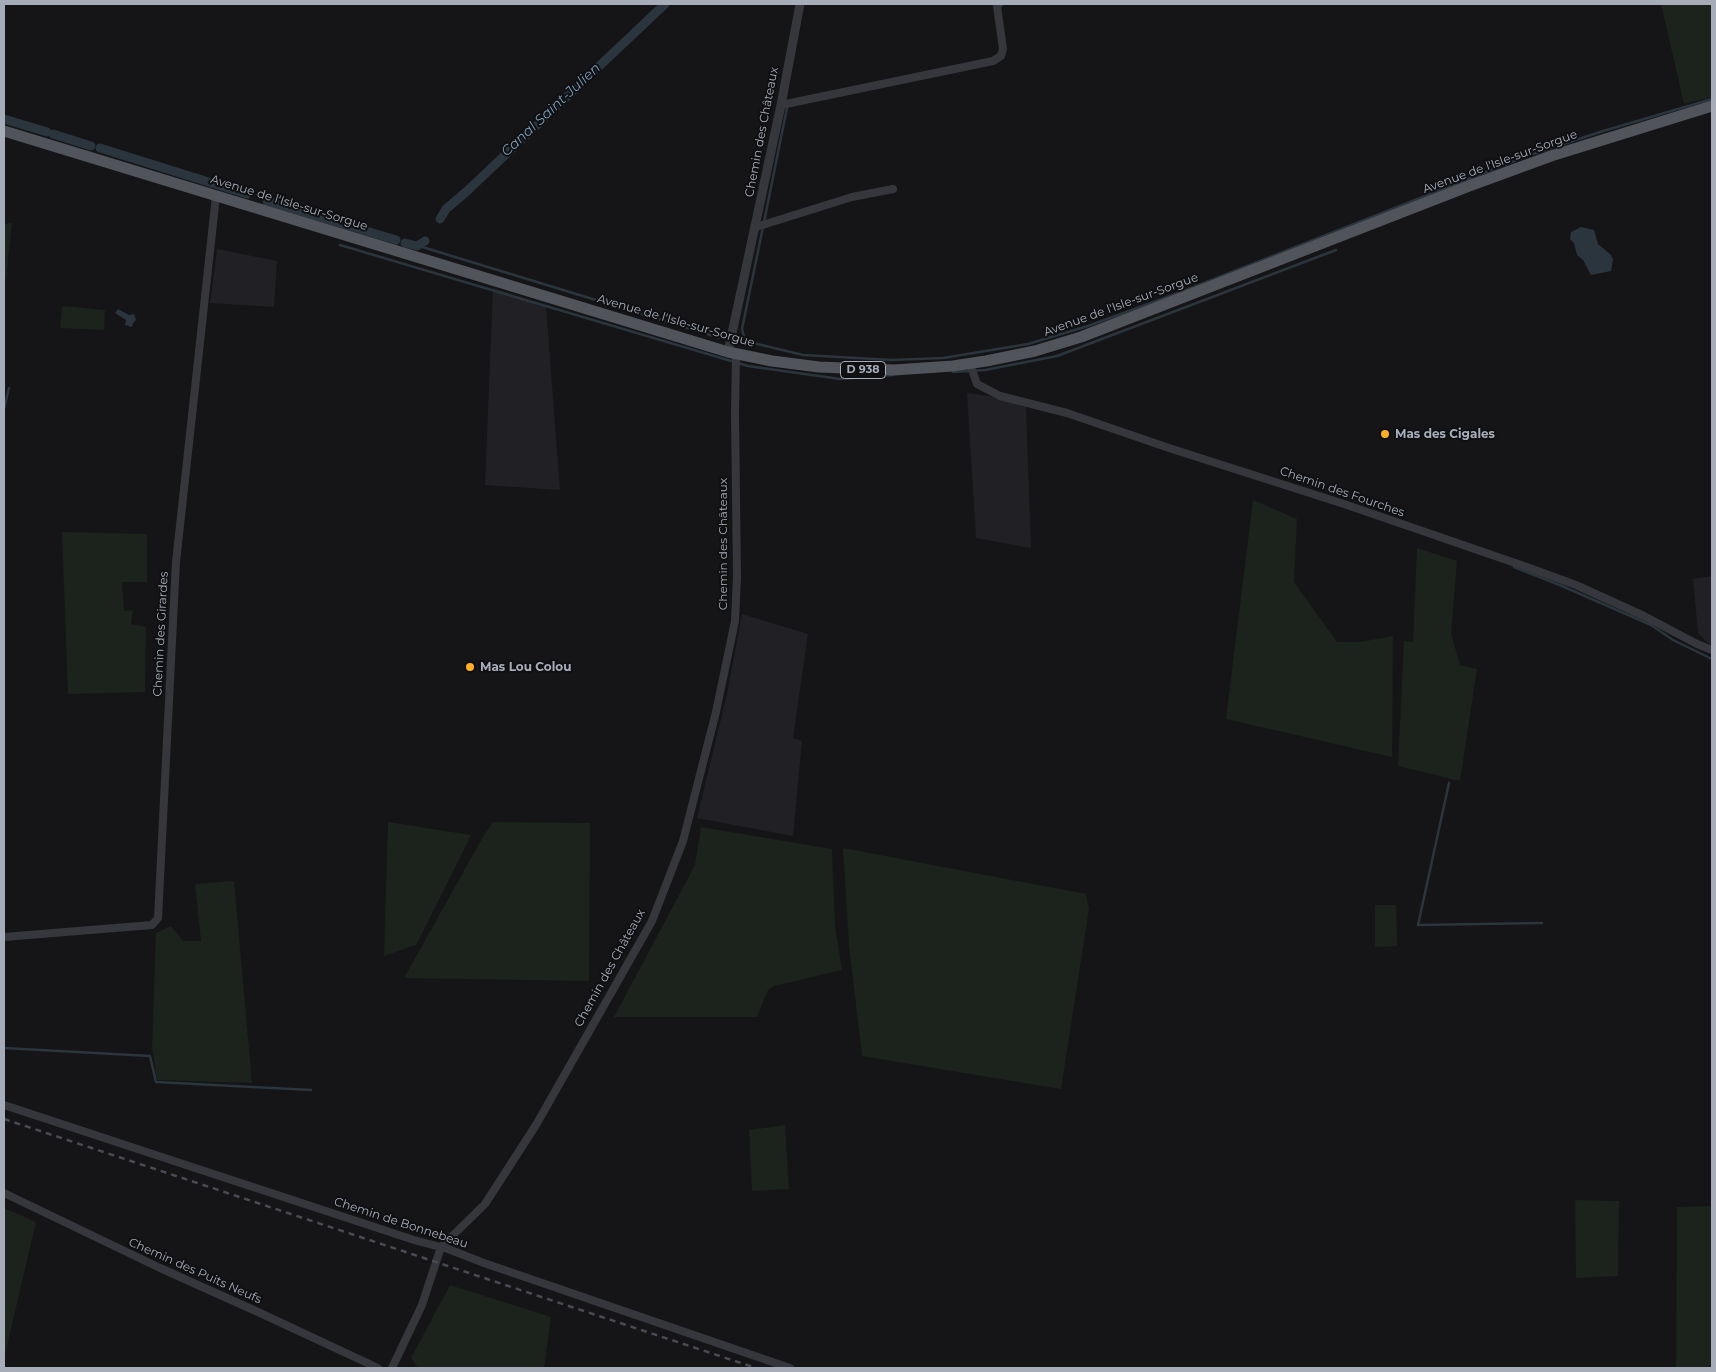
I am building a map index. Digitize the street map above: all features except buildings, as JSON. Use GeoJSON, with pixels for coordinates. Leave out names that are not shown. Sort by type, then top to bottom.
{"type":"FeatureCollection","features":[{"type":"Feature","properties":{"kind":"main road","name":"Avenue de l'Isle-sur-Sorgue"},"geometry":{"type":"LineString","coordinates":[[4,131],[732,353],[795,364],[872,370],[914,369],[970,364],[1025,353],[1080,338],[1542,159],[1712,106]]}},
{"type":"Feature","properties":{"kind":"street","name":"Chemin des Châteaux"},"geometry":{"type":"LineString","coordinates":[[392,1368],[422,1305],[441,1247],[485,1204],[536,1125],[652,921],[683,841],[716,712],[734,621],[737,577],[735,414],[732,353],[782,105],[800,4]]}},
{"type":"Feature","properties":{"kind":"street"},"geometry":{"type":"LineString","coordinates":[[782,105],[993,62],[1001,56],[1003,49],[997,6],[999,4]]}},
{"type":"Feature","properties":{"kind":"street"},"geometry":{"type":"LineString","coordinates":[[756,227],[852,197],[893,189]]}},
{"type":"Feature","properties":{"kind":"street","name":"Chemin des Girardes"},"geometry":{"type":"LineString","coordinates":[[4,937],[152,925],[158,918],[176,562],[216,196]]}},
{"type":"Feature","properties":{"kind":"street","name":"Chemin des Fourches"},"geometry":{"type":"LineString","coordinates":[[970,364],[977,384],[1000,396],[1067,413],[1344,504],[1527,567],[1576,585],[1712,650]]}},
{"type":"Feature","properties":{"kind":"street","name":"Chemin de Bonnebeau"},"geometry":{"type":"LineString","coordinates":[[4,1105],[414,1240],[441,1247],[790,1368]]}},
{"type":"Feature","properties":{"kind":"street","name":"Chemin des Puits Neufs"},"geometry":{"type":"LineString","coordinates":[[4,1193],[152,1265],[378,1368]]}},
{"type":"Feature","properties":{"kind":"shaded area"},"geometry":{"type":"Polygon","coordinates":[[[1661,4],[1712,4],[1712,97],[1684,104],[1661,4]]]}},
{"type":"Feature","properties":{"kind":"shaded area"},"geometry":{"type":"Polygon","coordinates":[[[12,223],[6,280],[4,280],[4,224],[12,223]]]}},
{"type":"Feature","properties":{"kind":"shaded area"},"geometry":{"type":"Polygon","coordinates":[[[1581,227],[1594,230],[1598,244],[1613,259],[1611,271],[1591,275],[1583,260],[1577,255],[1574,243],[1570,239],[1571,232],[1581,227]]]}},
{"type":"Feature","properties":{"kind":"shaded area"},"geometry":{"type":"Polygon","coordinates":[[[217,249],[277,261],[274,307],[210,303],[217,249]]]}},
{"type":"Feature","properties":{"kind":"shaded area"},"geometry":{"type":"Polygon","coordinates":[[[493,288],[546,306],[560,490],[485,485],[493,288]]]}},
{"type":"Feature","properties":{"kind":"shaded area"},"geometry":{"type":"Polygon","coordinates":[[[62,306],[105,310],[104,330],[60,328],[62,306]]]}},
{"type":"Feature","properties":{"kind":"shaded area"},"geometry":{"type":"Polygon","coordinates":[[[118,309],[129,315],[134,314],[136,320],[132,327],[125,325],[126,320],[115,313],[118,309]]]}},
{"type":"Feature","properties":{"kind":"shaded area"},"geometry":{"type":"Polygon","coordinates":[[[967,393],[989,396],[1026,407],[1031,548],[976,538],[967,393]]]}},
{"type":"Feature","properties":{"kind":"shaded area"},"geometry":{"type":"Polygon","coordinates":[[[1253,500],[1297,519],[1294,582],[1337,642],[1360,642],[1393,636],[1392,757],[1226,719],[1253,500]]]}},
{"type":"Feature","properties":{"kind":"shaded area"},"geometry":{"type":"Polygon","coordinates":[[[62,532],[147,534],[147,582],[122,582],[124,611],[133,610],[131,624],[146,627],[145,692],[68,694],[62,532]]]}},
{"type":"Feature","properties":{"kind":"shaded area"},"geometry":{"type":"Polygon","coordinates":[[[1417,548],[1457,561],[1451,633],[1460,665],[1477,669],[1460,781],[1398,766],[1404,641],[1413,642],[1417,548]]]}},
{"type":"Feature","properties":{"kind":"shaded area"},"geometry":{"type":"Polygon","coordinates":[[[1712,576],[1712,645],[1698,633],[1693,579],[1712,576]]]}},
{"type":"Feature","properties":{"kind":"shaded area"},"geometry":{"type":"Polygon","coordinates":[[[742,614],[808,634],[793,738],[802,741],[793,836],[697,818],[727,694],[742,614]]]}},
{"type":"Feature","properties":{"kind":"shaded area"},"geometry":{"type":"Polygon","coordinates":[[[388,822],[471,835],[416,945],[384,956],[388,822]]]}},
{"type":"Feature","properties":{"kind":"shaded area"},"geometry":{"type":"Polygon","coordinates":[[[493,822],[590,823],[589,981],[404,978],[493,822]]]}},
{"type":"Feature","properties":{"kind":"shaded area"},"geometry":{"type":"Polygon","coordinates":[[[701,827],[832,849],[835,926],[842,970],[774,986],[768,990],[757,1017],[614,1017],[695,865],[701,827]]]}},
{"type":"Feature","properties":{"kind":"shaded area"},"geometry":{"type":"Polygon","coordinates":[[[843,848],[1086,894],[1089,909],[1061,1089],[862,1056],[849,945],[843,848]]]}},
{"type":"Feature","properties":{"kind":"shaded area"},"geometry":{"type":"Polygon","coordinates":[[[234,881],[252,1083],[157,1080],[152,1047],[156,933],[171,926],[183,941],[201,941],[195,884],[234,881]]]}},
{"type":"Feature","properties":{"kind":"shaded area"},"geometry":{"type":"Polygon","coordinates":[[[1375,905],[1396,905],[1397,946],[1375,947],[1375,905]]]}},
{"type":"Feature","properties":{"kind":"shaded area"},"geometry":{"type":"Polygon","coordinates":[[[785,1125],[789,1189],[752,1191],[749,1130],[785,1125]]]}},
{"type":"Feature","properties":{"kind":"shaded area"},"geometry":{"type":"Polygon","coordinates":[[[1575,1200],[1619,1201],[1618,1276],[1576,1278],[1575,1200]]]}},
{"type":"Feature","properties":{"kind":"shaded area"},"geometry":{"type":"Polygon","coordinates":[[[1712,1206],[1712,1368],[1676,1368],[1677,1207],[1712,1206]]]}},
{"type":"Feature","properties":{"kind":"shaded area"},"geometry":{"type":"Polygon","coordinates":[[[4,1208],[36,1222],[4,1359],[4,1208]]]}},
{"type":"Feature","properties":{"kind":"shaded area"},"geometry":{"type":"Polygon","coordinates":[[[450,1285],[551,1317],[544,1368],[418,1368],[411,1358],[450,1285]]]}},
{"type":"Feature","properties":{"kind":"waterway","name":"Canal Saint-Julien"},"geometry":{"type":"LineString","coordinates":[[440,219],[446,209],[665,4]]}},
{"type":"Feature","properties":{"kind":"waterway"},"geometry":{"type":"LineString","coordinates":[[419,246],[717,337],[745,341],[803,355],[892,360],[943,358],[1028,344],[1088,326],[1181,292],[1527,156],[1712,99]]}},
{"type":"Feature","properties":{"kind":"waterway"},"geometry":{"type":"LineString","coordinates":[[764,222],[787,108]]}},
{"type":"Feature","properties":{"kind":"waterway","name":"Canal Saint-Julien"},"geometry":{"type":"LineString","coordinates":[[4,119],[47,132]]}},
{"type":"Feature","properties":{"kind":"waterway","name":"Canal Saint-Julien"},"geometry":{"type":"LineString","coordinates":[[53,134],[91,146]]}},
{"type":"Feature","properties":{"kind":"waterway","name":"Canal Saint-Julien"},"geometry":{"type":"LineString","coordinates":[[100,148],[247,194]]}},
{"type":"Feature","properties":{"kind":"waterway","name":"Canal Saint-Julien"},"geometry":{"type":"LineString","coordinates":[[267,201],[396,240]]}},
{"type":"Feature","properties":{"kind":"waterway"},"geometry":{"type":"LineString","coordinates":[[745,341],[742,329],[763,227]]}},
{"type":"Feature","properties":{"kind":"waterway","name":"Canal Saint-Julien"},"geometry":{"type":"LineString","coordinates":[[405,243],[417,246],[425,241]]}},
{"type":"Feature","properties":{"kind":"waterway"},"geometry":{"type":"LineString","coordinates":[[340,245],[748,366],[840,379],[893,375]]}},
{"type":"Feature","properties":{"kind":"waterway"},"geometry":{"type":"LineString","coordinates":[[953,372],[985,370],[1057,356],[1336,250]]}},
{"type":"Feature","properties":{"kind":"waterway"},"geometry":{"type":"LineString","coordinates":[[4,409],[9,388]]}},
{"type":"Feature","properties":{"kind":"waterway"},"geometry":{"type":"LineString","coordinates":[[1514,567],[1651,625],[1673,640],[1712,659]]}},
{"type":"Feature","properties":{"kind":"waterway"},"geometry":{"type":"LineString","coordinates":[[1449,783],[1418,925],[1542,923]]}},
{"type":"Feature","properties":{"kind":"waterway"},"geometry":{"type":"LineString","coordinates":[[4,1048],[150,1056],[156,1082],[311,1090]]}},
{"type":"Feature","properties":{"kind":"railway"},"geometry":{"type":"LineString","coordinates":[[4,1119],[756,1368]]}},
{"type":"Feature","properties":{"kind":"place","name":"Mas des Cigales"},"geometry":{"type":"Point","coordinates":[1385,434]}},
{"type":"Feature","properties":{"kind":"place","name":"Mas Lou Colou"},"geometry":{"type":"Point","coordinates":[470,667]}}]}
